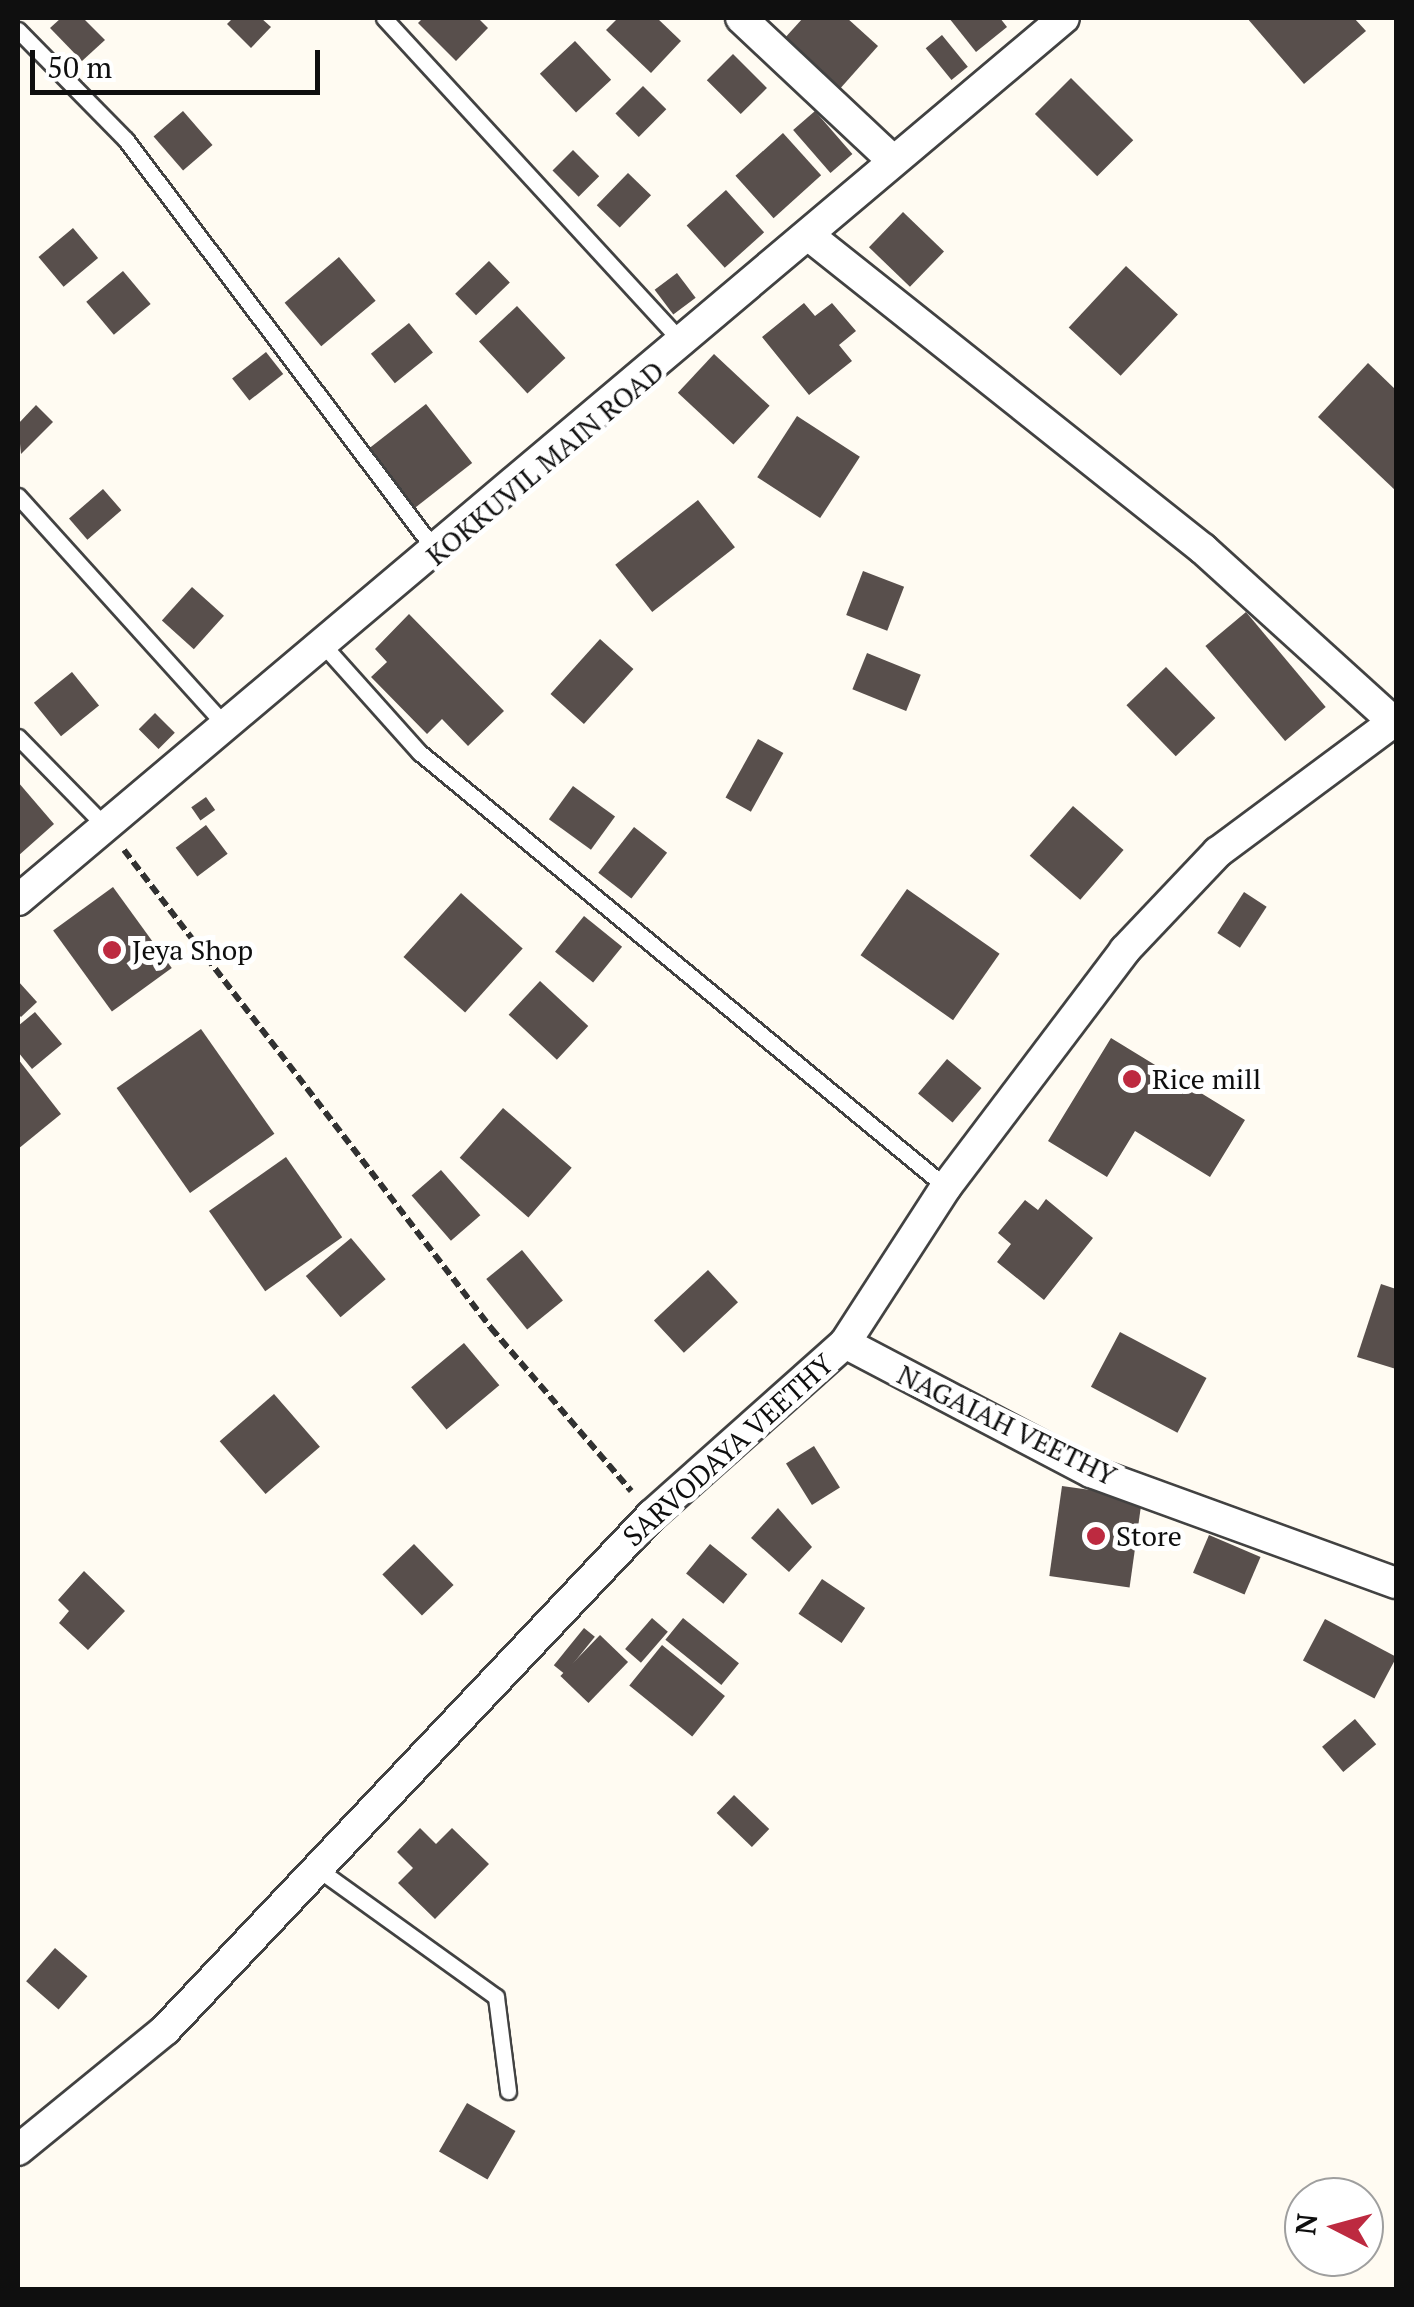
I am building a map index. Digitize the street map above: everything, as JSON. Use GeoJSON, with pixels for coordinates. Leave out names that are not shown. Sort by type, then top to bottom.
{"type":"FeatureCollection","features":[{"type":"Feature","properties":{"kind":"street"},"geometry":{"type":"LineString","coordinates":[[742,18],[891,159]]}},
{"type":"Feature","properties":{"kind":"street","name":"KOKKUVIL MAIN ROAD"},"geometry":{"type":"LineString","coordinates":[[18,900],[326,648],[812,238],[891,159],[1064,18]]}},
{"type":"Feature","properties":{"kind":"street"},"geometry":{"type":"LineString","coordinates":[[812,238],[1203,549],[1395,721]]}},
{"type":"Feature","properties":{"kind":"street","name":"SARVODAYA VEETHY"},"geometry":{"type":"LineString","coordinates":[[18,2150],[165,2030],[652,1515],[845,1343],[946,1187],[1125,950],[1218,852],[1395,721]]}},
{"type":"Feature","properties":{"kind":"street","name":"NAGAIAH VEETHY"},"geometry":{"type":"LineString","coordinates":[[845,1343],[1091,1472],[1396,1584]]}},
{"type":"Feature","properties":{"kind":"lane"},"geometry":{"type":"LineString","coordinates":[[384,18],[685,345]]}},
{"type":"Feature","properties":{"kind":"lane"},"geometry":{"type":"LineString","coordinates":[[18,30],[126,140],[438,553]]}},
{"type":"Feature","properties":{"kind":"lane"},"geometry":{"type":"LineString","coordinates":[[18,496],[227,726]]}},
{"type":"Feature","properties":{"kind":"lane"},"geometry":{"type":"LineString","coordinates":[[326,648],[419,752],[946,1187]]}},
{"type":"Feature","properties":{"kind":"lane"},"geometry":{"type":"LineString","coordinates":[[18,737],[106,827]]}},
{"type":"Feature","properties":{"kind":"lane"},"geometry":{"type":"LineString","coordinates":[[318,1869],[496,1998],[508,2092]]}},
{"type":"Feature","properties":{"kind":"path"},"geometry":{"type":"LineString","coordinates":[[106,827],[491,1328],[652,1515]]}},
{"type":"Feature","properties":{"kind":"building"},"geometry":{"type":"Polygon","coordinates":[[[61,18],[83,18],[105,40],[82,61],[50,28],[61,18]]]}},
{"type":"Feature","properties":{"kind":"building"},"geometry":{"type":"Polygon","coordinates":[[[233,18],[261,18],[271,27],[251,48],[227,24],[233,18]]]}},
{"type":"Feature","properties":{"kind":"building"},"geometry":{"type":"Polygon","coordinates":[[[423,18],[478,18],[488,28],[456,61],[418,23],[423,18]]]}},
{"type":"Feature","properties":{"kind":"building"},"geometry":{"type":"Polygon","coordinates":[[[618,18],[657,18],[681,41],[651,73],[606,30],[618,18]]]}},
{"type":"Feature","properties":{"kind":"building"},"geometry":{"type":"Polygon","coordinates":[[[803,18],[847,18],[878,46],[838,91],[783,40],[803,18]]]}},
{"type":"Feature","properties":{"kind":"building"},"geometry":{"type":"Polygon","coordinates":[[[949,18],[1000,18],[1007,27],[976,52],[949,18]]]}},
{"type":"Feature","properties":{"kind":"building"},"geometry":{"type":"Polygon","coordinates":[[[1247,18],[1354,18],[1366,31],[1304,84],[1247,18]]]}},
{"type":"Feature","properties":{"kind":"building"},"geometry":{"type":"Polygon","coordinates":[[[942,35],[968,67],[951,80],[926,48],[942,35]]]}},
{"type":"Feature","properties":{"kind":"building"},"geometry":{"type":"Polygon","coordinates":[[[575,41],[611,80],[576,112],[540,74],[575,41]]]}},
{"type":"Feature","properties":{"kind":"building"},"geometry":{"type":"Polygon","coordinates":[[[733,54],[767,88],[741,114],[707,80],[733,54]]]}},
{"type":"Feature","properties":{"kind":"building"},"geometry":{"type":"Polygon","coordinates":[[[1071,78],[1133,140],[1097,176],[1035,114],[1071,78]]]}},
{"type":"Feature","properties":{"kind":"building"},"geometry":{"type":"Polygon","coordinates":[[[643,86],[666,109],[639,137],[615,114],[643,86]]]}},
{"type":"Feature","properties":{"kind":"building"},"geometry":{"type":"Polygon","coordinates":[[[183,111],[213,145],[183,171],[154,137],[183,111]]]}},
{"type":"Feature","properties":{"kind":"building"},"geometry":{"type":"Polygon","coordinates":[[[815,111],[852,154],[831,173],[793,130],[815,111]]]}},
{"type":"Feature","properties":{"kind":"building"},"geometry":{"type":"Polygon","coordinates":[[[783,133],[821,175],[774,218],[735,176],[783,133]]]}},
{"type":"Feature","properties":{"kind":"building"},"geometry":{"type":"Polygon","coordinates":[[[573,150],[599,176],[579,197],[552,171],[573,150]]]}},
{"type":"Feature","properties":{"kind":"building"},"geometry":{"type":"Polygon","coordinates":[[[628,173],[651,195],[620,228],[597,205],[628,173]]]}},
{"type":"Feature","properties":{"kind":"building"},"geometry":{"type":"Polygon","coordinates":[[[726,190],[764,232],[725,268],[687,225],[726,190]]]}},
{"type":"Feature","properties":{"kind":"building"},"geometry":{"type":"Polygon","coordinates":[[[903,212],[944,252],[910,287],[869,247],[903,212]]]}},
{"type":"Feature","properties":{"kind":"building"},"geometry":{"type":"Polygon","coordinates":[[[73,228],[98,258],[64,287],[39,257],[73,228]]]}},
{"type":"Feature","properties":{"kind":"building"},"geometry":{"type":"Polygon","coordinates":[[[339,257],[376,301],[321,346],[285,303],[339,257]]]}},
{"type":"Feature","properties":{"kind":"building"},"geometry":{"type":"Polygon","coordinates":[[[489,261],[510,283],[476,315],[455,294],[489,261]]]}},
{"type":"Feature","properties":{"kind":"building"},"geometry":{"type":"Polygon","coordinates":[[[1126,266],[1178,314],[1121,376],[1069,327],[1126,266]]]}},
{"type":"Feature","properties":{"kind":"building"},"geometry":{"type":"Polygon","coordinates":[[[123,271],[151,304],[114,335],[86,302],[123,271]]]}},
{"type":"Feature","properties":{"kind":"building"},"geometry":{"type":"Polygon","coordinates":[[[677,273],[696,298],[673,315],[655,290],[677,273]]]}},
{"type":"Feature","properties":{"kind":"building"},"geometry":{"type":"Polygon","coordinates":[[[804,303],[815,316],[832,303],[856,331],[839,345],[852,361],[809,395],[762,337],[804,303]]]}},
{"type":"Feature","properties":{"kind":"building"},"geometry":{"type":"Polygon","coordinates":[[[517,306],[565,358],[527,393],[479,341],[517,306]]]}},
{"type":"Feature","properties":{"kind":"building"},"geometry":{"type":"Polygon","coordinates":[[[409,323],[433,353],[395,383],[371,354],[409,323]]]}},
{"type":"Feature","properties":{"kind":"building"},"geometry":{"type":"Polygon","coordinates":[[[266,352],[283,374],[249,401],[232,378],[266,352]]]}},
{"type":"Feature","properties":{"kind":"building"},"geometry":{"type":"Polygon","coordinates":[[[714,354],[770,406],[733,445],[678,393],[714,354]]]}},
{"type":"Feature","properties":{"kind":"building"},"geometry":{"type":"Polygon","coordinates":[[[1368,363],[1396,390],[1396,491],[1318,417],[1368,363]]]}},
{"type":"Feature","properties":{"kind":"building"},"geometry":{"type":"Polygon","coordinates":[[[426,404],[472,463],[415,507],[369,448],[426,404]]]}},
{"type":"Feature","properties":{"kind":"building"},"geometry":{"type":"Polygon","coordinates":[[[36,405],[53,422],[21,454],[18,424],[36,405]]]}},
{"type":"Feature","properties":{"kind":"building"},"geometry":{"type":"Polygon","coordinates":[[[797,416],[860,457],[820,518],[757,477],[797,416]]]}},
{"type":"Feature","properties":{"kind":"building"},"geometry":{"type":"Polygon","coordinates":[[[103,489],[121,510],[87,540],[69,519],[103,489]]]}},
{"type":"Feature","properties":{"kind":"building"},"geometry":{"type":"Polygon","coordinates":[[[698,500],[735,547],[652,612],[615,565],[698,500]]]}},
{"type":"Feature","properties":{"kind":"building"},"geometry":{"type":"Polygon","coordinates":[[[863,571],[904,587],[887,631],[846,615],[863,571]]]}},
{"type":"Feature","properties":{"kind":"building"},"geometry":{"type":"Polygon","coordinates":[[[192,587],[224,616],[194,649],[162,620],[192,587]]]}},
{"type":"Feature","properties":{"kind":"building"},"geometry":{"type":"Polygon","coordinates":[[[1246,612],[1326,707],[1285,741],[1205,646],[1246,612]]]}},
{"type":"Feature","properties":{"kind":"building"},"geometry":{"type":"Polygon","coordinates":[[[409,614],[504,711],[468,746],[442,719],[427,734],[371,677],[387,662],[375,649],[409,614]]]}},
{"type":"Feature","properties":{"kind":"building"},"geometry":{"type":"Polygon","coordinates":[[[600,639],[633,669],[584,724],[550,694],[600,639]]]}},
{"type":"Feature","properties":{"kind":"building"},"geometry":{"type":"Polygon","coordinates":[[[867,653],[921,675],[906,711],[852,689],[867,653]]]}},
{"type":"Feature","properties":{"kind":"building"},"geometry":{"type":"Polygon","coordinates":[[[1166,667],[1215,718],[1176,756],[1126,705],[1166,667]]]}},
{"type":"Feature","properties":{"kind":"building"},"geometry":{"type":"Polygon","coordinates":[[[72,672],[99,705],[61,736],[34,703],[72,672]]]}},
{"type":"Feature","properties":{"kind":"building"},"geometry":{"type":"Polygon","coordinates":[[[155,713],[175,733],[159,749],[139,729],[155,713]]]}},
{"type":"Feature","properties":{"kind":"building"},"geometry":{"type":"Polygon","coordinates":[[[758,739],[783,753],[751,812],[726,798],[758,739]]]}},
{"type":"Feature","properties":{"kind":"building"},"geometry":{"type":"Polygon","coordinates":[[[18,782],[54,824],[18,856],[18,782]]]}},
{"type":"Feature","properties":{"kind":"building"},"geometry":{"type":"Polygon","coordinates":[[[573,786],[615,817],[591,850],[549,819],[573,786]]]}},
{"type":"Feature","properties":{"kind":"building"},"geometry":{"type":"Polygon","coordinates":[[[206,797],[215,810],[200,820],[191,807],[206,797]]]}},
{"type":"Feature","properties":{"kind":"building"},"geometry":{"type":"Polygon","coordinates":[[[1073,806],[1124,850],[1080,900],[1030,856],[1073,806]]]}},
{"type":"Feature","properties":{"kind":"building"},"geometry":{"type":"Polygon","coordinates":[[[206,825],[228,854],[197,877],[176,848],[206,825]]]}},
{"type":"Feature","properties":{"kind":"building"},"geometry":{"type":"Polygon","coordinates":[[[634,827],[667,853],[631,899],[598,873],[634,827]]]}},
{"type":"Feature","properties":{"kind":"building","name":"Jeya Shop"},"geometry":{"type":"Polygon","coordinates":[[[113,887],[172,968],[112,1011],[53,930],[113,887]]]}},
{"type":"Feature","properties":{"kind":"building"},"geometry":{"type":"Polygon","coordinates":[[[907,889],[1000,954],[953,1020],[861,955],[907,889]]]}},
{"type":"Feature","properties":{"kind":"building"},"geometry":{"type":"Polygon","coordinates":[[[1244,892],[1267,907],[1240,948],[1217,933],[1244,892]]]}},
{"type":"Feature","properties":{"kind":"building"},"geometry":{"type":"Polygon","coordinates":[[[461,893],[523,949],[465,1012],[403,957],[461,893]]]}},
{"type":"Feature","properties":{"kind":"building"},"geometry":{"type":"Polygon","coordinates":[[[584,916],[622,947],[593,983],[555,952],[584,916]]]}},
{"type":"Feature","properties":{"kind":"building"},"geometry":{"type":"Polygon","coordinates":[[[18,981],[37,1002],[21,1017],[18,1014],[18,981]]]}},
{"type":"Feature","properties":{"kind":"building"},"geometry":{"type":"Polygon","coordinates":[[[540,981],[588,1026],[557,1060],[509,1015],[540,981]]]}},
{"type":"Feature","properties":{"kind":"building"},"geometry":{"type":"Polygon","coordinates":[[[35,1012],[62,1044],[32,1069],[18,1052],[18,1026],[35,1012]]]}},
{"type":"Feature","properties":{"kind":"building"},"geometry":{"type":"Polygon","coordinates":[[[201,1029],[274,1134],[190,1193],[117,1088],[201,1029]]]}},
{"type":"Feature","properties":{"kind":"building","name":"Rice mill"},"geometry":{"type":"Polygon","coordinates":[[[1111,1038],[1245,1120],[1210,1177],[1135,1131],[1107,1177],[1048,1141],[1111,1038]]]}},
{"type":"Feature","properties":{"kind":"building"},"geometry":{"type":"Polygon","coordinates":[[[18,1059],[61,1114],[18,1149],[18,1059]]]}},
{"type":"Feature","properties":{"kind":"building"},"geometry":{"type":"Polygon","coordinates":[[[947,1059],[981,1088],[953,1122],[918,1093],[947,1059]]]}},
{"type":"Feature","properties":{"kind":"building"},"geometry":{"type":"Polygon","coordinates":[[[503,1108],[572,1168],[528,1218],[460,1158],[503,1108]]]}},
{"type":"Feature","properties":{"kind":"building"},"geometry":{"type":"Polygon","coordinates":[[[286,1157],[342,1237],[265,1291],[209,1211],[286,1157]]]}},
{"type":"Feature","properties":{"kind":"building"},"geometry":{"type":"Polygon","coordinates":[[[441,1170],[480,1215],[451,1241],[412,1196],[441,1170]]]}},
{"type":"Feature","properties":{"kind":"building"},"geometry":{"type":"Polygon","coordinates":[[[1046,1199],[1093,1238],[1044,1300],[997,1262],[1011,1244],[998,1233],[1025,1200],[1038,1210],[1046,1199]]]}},
{"type":"Feature","properties":{"kind":"building"},"geometry":{"type":"Polygon","coordinates":[[[351,1238],[386,1279],[341,1317],[306,1276],[351,1238]]]}},
{"type":"Feature","properties":{"kind":"building"},"geometry":{"type":"Polygon","coordinates":[[[522,1250],[563,1301],[527,1329],[486,1279],[522,1250]]]}},
{"type":"Feature","properties":{"kind":"building"},"geometry":{"type":"Polygon","coordinates":[[[708,1270],[738,1302],[684,1353],[654,1320],[708,1270]]]}},
{"type":"Feature","properties":{"kind":"building"},"geometry":{"type":"Polygon","coordinates":[[[1381,1284],[1396,1289],[1396,1369],[1357,1357],[1381,1284]]]}},
{"type":"Feature","properties":{"kind":"building"},"geometry":{"type":"Polygon","coordinates":[[[1120,1332],[1207,1378],[1177,1433],[1091,1387],[1120,1332]]]}},
{"type":"Feature","properties":{"kind":"building"},"geometry":{"type":"Polygon","coordinates":[[[464,1343],[499,1385],[446,1429],[411,1387],[464,1343]]]}},
{"type":"Feature","properties":{"kind":"building"},"geometry":{"type":"Polygon","coordinates":[[[274,1394],[320,1447],[266,1494],[220,1441],[274,1394]]]}},
{"type":"Feature","properties":{"kind":"building"},"geometry":{"type":"Polygon","coordinates":[[[814,1446],[840,1488],[812,1505],[786,1463],[814,1446]]]}},
{"type":"Feature","properties":{"kind":"building","name":"Store"},"geometry":{"type":"Polygon","coordinates":[[[1062,1486],[1142,1497],[1130,1587],[1049,1576],[1062,1486]]]}},
{"type":"Feature","properties":{"kind":"building"},"geometry":{"type":"Polygon","coordinates":[[[778,1508],[812,1547],[789,1572],[751,1538],[778,1508]]]}},
{"type":"Feature","properties":{"kind":"building"},"geometry":{"type":"Polygon","coordinates":[[[1209,1535],[1261,1557],[1245,1595],[1193,1573],[1209,1535]]]}},
{"type":"Feature","properties":{"kind":"building"},"geometry":{"type":"Polygon","coordinates":[[[414,1544],[454,1585],[422,1616],[382,1575],[414,1544]]]}},
{"type":"Feature","properties":{"kind":"building"},"geometry":{"type":"Polygon","coordinates":[[[710,1544],[747,1574],[723,1604],[686,1574],[710,1544]]]}},
{"type":"Feature","properties":{"kind":"building"},"geometry":{"type":"Polygon","coordinates":[[[84,1571],[125,1611],[88,1650],[59,1623],[69,1611],[58,1600],[84,1571]]]}},
{"type":"Feature","properties":{"kind":"building"},"geometry":{"type":"Polygon","coordinates":[[[822,1579],[865,1608],[842,1643],[799,1614],[822,1579]]]}},
{"type":"Feature","properties":{"kind":"building"},"geometry":{"type":"Polygon","coordinates":[[[652,1618],[668,1632],[641,1663],[625,1649],[652,1618]]]}},
{"type":"Feature","properties":{"kind":"building"},"geometry":{"type":"Polygon","coordinates":[[[683,1618],[739,1663],[721,1685],[665,1640],[683,1618]]]}},
{"type":"Feature","properties":{"kind":"building"},"geometry":{"type":"Polygon","coordinates":[[[1325,1619],[1396,1657],[1374,1699],[1303,1660],[1325,1619]]]}},
{"type":"Feature","properties":{"kind":"building"},"geometry":{"type":"Polygon","coordinates":[[[584,1628],[595,1637],[565,1674],[554,1665],[584,1628]]]}},
{"type":"Feature","properties":{"kind":"building"},"geometry":{"type":"Polygon","coordinates":[[[600,1635],[628,1662],[588,1703],[560,1676],[600,1635]]]}},
{"type":"Feature","properties":{"kind":"building"},"geometry":{"type":"Polygon","coordinates":[[[662,1645],[725,1696],[692,1736],[629,1685],[662,1645]]]}},
{"type":"Feature","properties":{"kind":"building"},"geometry":{"type":"Polygon","coordinates":[[[1355,1719],[1376,1744],[1343,1772],[1322,1747],[1355,1719]]]}},
{"type":"Feature","properties":{"kind":"building"},"geometry":{"type":"Polygon","coordinates":[[[734,1795],[769,1829],[752,1847],[717,1813],[734,1795]]]}},
{"type":"Feature","properties":{"kind":"building"},"geometry":{"type":"Polygon","coordinates":[[[420,1828],[436,1844],[452,1828],[489,1864],[435,1919],[398,1883],[413,1868],[397,1852],[420,1828]]]}},
{"type":"Feature","properties":{"kind":"building"},"geometry":{"type":"Polygon","coordinates":[[[55,1948],[87,1976],[59,2009],[26,1981],[55,1948]]]}},
{"type":"Feature","properties":{"kind":"building"},"geometry":{"type":"Polygon","coordinates":[[[467,2103],[515,2131],[487,2179],[439,2151],[467,2103]]]}},
{"type":"Feature","properties":{"kind":"place","name":"Jeya Shop"},"geometry":{"type":"Point","coordinates":[112,950]}},
{"type":"Feature","properties":{"kind":"place","name":"Rice mill"},"geometry":{"type":"Point","coordinates":[1132,1079]}},
{"type":"Feature","properties":{"kind":"place","name":"Store"},"geometry":{"type":"Point","coordinates":[1096,1536]}}]}
